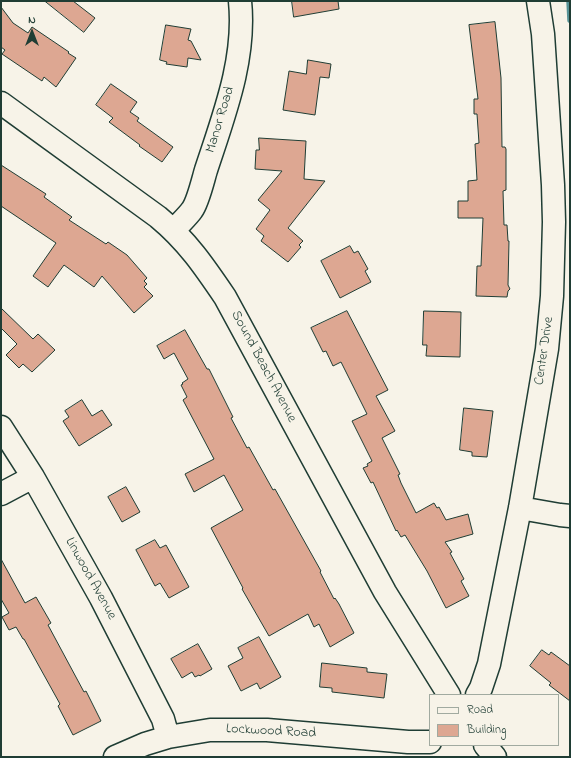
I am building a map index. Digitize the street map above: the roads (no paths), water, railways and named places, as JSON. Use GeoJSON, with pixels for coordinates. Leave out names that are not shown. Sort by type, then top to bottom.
{"type":"FeatureCollection","features":[{"type":"Feature","properties":{"kind":"street","name":"Manor Road"},"geometry":{"type":"LineString","coordinates":[[174,230],[193,209],[226,110],[240,48],[240,1]]}},
{"type":"Feature","properties":{"kind":"street","name":"Center Drive"},"geometry":{"type":"LineString","coordinates":[[478,694],[482,688],[489,664],[520,508],[547,349],[552,296],[554,222],[553,185],[543,34],[538,1]]}},
{"type":"Feature","properties":{"kind":"street","name":"Sound Beach Avenue"},"geometry":{"type":"LineString","coordinates":[[1,104],[120,189],[174,230],[195,254],[225,297],[385,592],[448,694]]}},
{"type":"Feature","properties":{"kind":"street","name":"Linwood Avenue"},"geometry":{"type":"LineString","coordinates":[[1,427],[33,477],[108,611],[163,719],[168,737]]}},
{"type":"Feature","properties":{"kind":"street"},"geometry":{"type":"LineString","coordinates":[[1,494],[33,477]]}},
{"type":"Feature","properties":{"kind":"street"},"geometry":{"type":"LineString","coordinates":[[520,508],[570,516]]}},
{"type":"Feature","properties":{"kind":"street","name":"Lockwood Road"},"geometry":{"type":"LineString","coordinates":[[115,757],[145,744],[168,737],[210,730],[267,730],[408,742],[429,742]]}},
{"type":"Feature","properties":{"kind":"street"},"geometry":{"type":"LineString","coordinates":[[486,746],[496,757]]}},
{"type":"Feature","properties":{"kind":"waterway"},"geometry":{"type":"LineString","coordinates":[[569,1],[570,20]]}}]}
